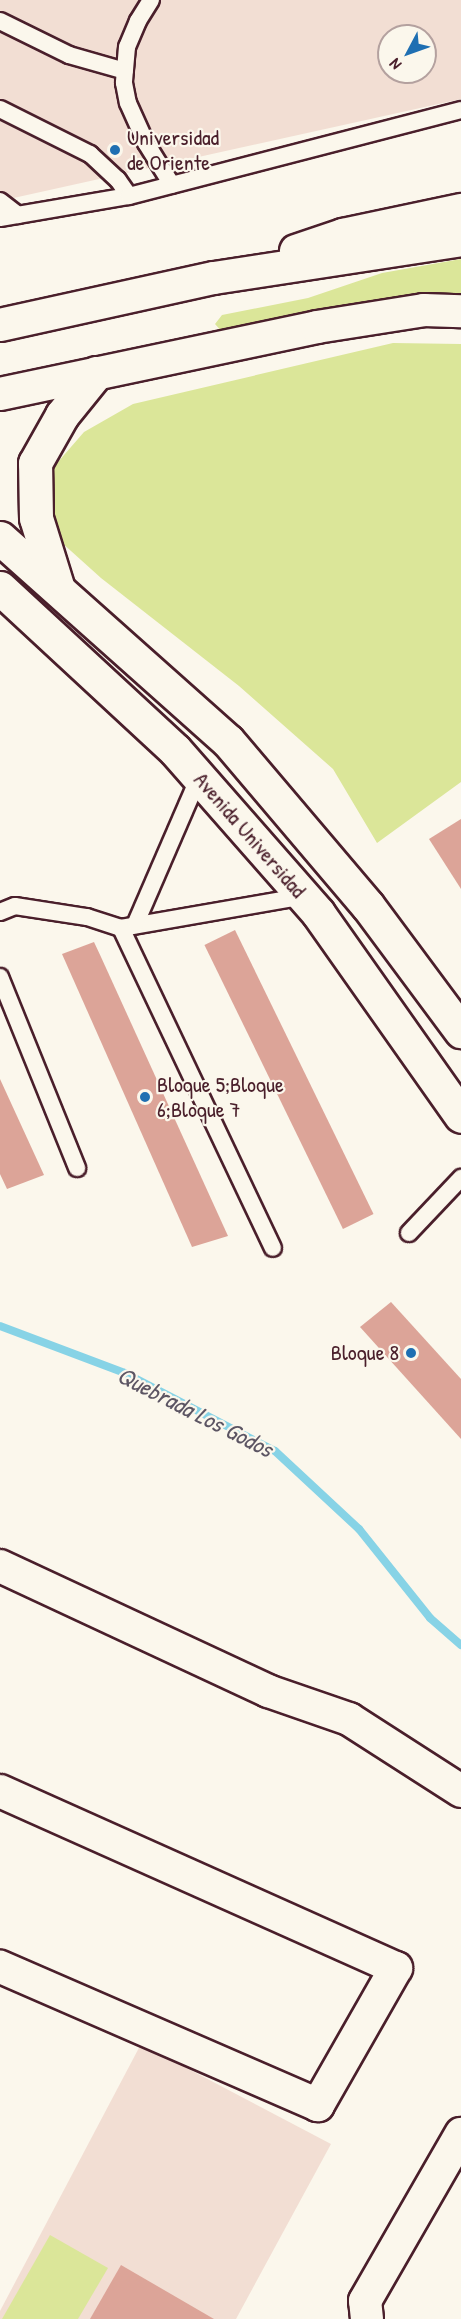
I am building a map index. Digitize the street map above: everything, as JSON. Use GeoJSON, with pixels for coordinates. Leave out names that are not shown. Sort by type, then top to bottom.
{"type":"FeatureCollection","features":[{"type":"Feature","properties":{"kind":"street"},"geometry":{"type":"LineString","coordinates":[[214,278],[343,235],[461,210]]}},
{"type":"Feature","properties":{"kind":"street"},"geometry":{"type":"LineString","coordinates":[[0,326],[214,278],[461,240]]}},
{"type":"Feature","properties":{"kind":"street"},"geometry":{"type":"LineString","coordinates":[[0,394],[317,327],[424,310],[461,311]]}},
{"type":"Feature","properties":{"kind":"street"},"geometry":{"type":"LineString","coordinates":[[58,589],[36,518],[35,463],[62,414],[96,372]]}},
{"type":"Feature","properties":{"kind":"street","name":"Avenida Universidad"},"geometry":{"type":"LineString","coordinates":[[0,538],[228,741],[368,906],[461,1031]]}},
{"type":"Feature","properties":{"kind":"street","name":"Avenida Universidad"},"geometry":{"type":"LineString","coordinates":[[0,588],[175,750],[304,896],[461,1116]]}},
{"type":"Feature","properties":{"kind":"street"},"geometry":{"type":"LineString","coordinates":[[0,1566],[268,1690],[349,1719],[461,1791]]}},
{"type":"Feature","properties":{"kind":"street"},"geometry":{"type":"LineString","coordinates":[[0,1791],[396,1968],[318,2105],[0,1967]]}},
{"type":"Feature","properties":{"kind":"street"},"geometry":{"type":"LineString","coordinates":[[367,2319],[366,2301],[461,2134]]}},
{"type":"Feature","properties":{"kind":"lane"},"geometry":{"type":"LineString","coordinates":[[151,0],[132,33],[124,71],[128,103],[146,142],[172,185]]}},
{"type":"Feature","properties":{"kind":"lane"},"geometry":{"type":"LineString","coordinates":[[0,21],[69,55],[124,71]]}},
{"type":"Feature","properties":{"kind":"lane"},"geometry":{"type":"LineString","coordinates":[[0,109],[90,154],[118,180],[129,196]]}},
{"type":"Feature","properties":{"kind":"lane"},"geometry":{"type":"LineString","coordinates":[[0,218],[129,196],[461,110]]}},
{"type":"Feature","properties":{"kind":"lane"},"geometry":{"type":"LineString","coordinates":[[0,201],[18,215]]}},
{"type":"Feature","properties":{"kind":"lane"},"geometry":{"type":"LineString","coordinates":[[199,777],[128,926],[273,1248]]}},
{"type":"Feature","properties":{"kind":"lane"},"geometry":{"type":"LineString","coordinates":[[0,912],[15,906],[128,926],[304,896]]}},
{"type":"Feature","properties":{"kind":"lane"},"geometry":{"type":"LineString","coordinates":[[0,977],[77,1168]]}},
{"type":"Feature","properties":{"kind":"lane"},"geometry":{"type":"LineString","coordinates":[[408,1233],[461,1178]]}},
{"type":"Feature","properties":{"kind":"shaded area","name":"Universidad de Oriente"},"geometry":{"type":"Polygon","coordinates":[[[0,0],[461,0],[461,99],[0,201],[0,0]]]}},
{"type":"Feature","properties":{"kind":"shaded area"},"geometry":{"type":"Polygon","coordinates":[[[141,2044],[331,2144],[236,2319],[0,2319],[0,2311],[141,2044]]]}},
{"type":"Feature","properties":{"kind":"green space"},"geometry":{"type":"Polygon","coordinates":[[[461,259],[461,301],[223,333],[215,324],[222,315],[308,298],[382,273],[461,259]]]}},
{"type":"Feature","properties":{"kind":"green space"},"geometry":{"type":"Polygon","coordinates":[[[393,343],[461,344],[461,782],[377,843],[333,769],[239,686],[101,578],[61,542],[42,511],[51,470],[84,432],[133,404],[393,343]]]}},
{"type":"Feature","properties":{"kind":"green space"},"geometry":{"type":"Polygon","coordinates":[[[50,2235],[108,2268],[78,2319],[2,2319],[50,2235]]]}},
{"type":"Feature","properties":{"kind":"building"},"geometry":{"type":"Polygon","coordinates":[[[461,819],[461,889],[429,839],[461,819]]]}},
{"type":"Feature","properties":{"kind":"building","name":"Bloque 5;Bloque 6;Bloque 7"},"geometry":{"type":"Polygon","coordinates":[[[235,930],[374,1214],[343,1229],[204,945],[235,930]]]}},
{"type":"Feature","properties":{"kind":"building","name":"Bloque 5;Bloque 6;Bloque 7"},"geometry":{"type":"Polygon","coordinates":[[[94,942],[228,1236],[192,1247],[62,954],[94,942]]]}},
{"type":"Feature","properties":{"kind":"building"},"geometry":{"type":"Polygon","coordinates":[[[0,1079],[44,1175],[7,1189],[0,1174],[0,1079]]]}},
{"type":"Feature","properties":{"kind":"building","name":"Bloque 8"},"geometry":{"type":"Polygon","coordinates":[[[391,1302],[461,1379],[461,1439],[360,1327],[391,1302]]]}},
{"type":"Feature","properties":{"kind":"building"},"geometry":{"type":"Polygon","coordinates":[[[121,2265],[214,2319],[90,2319],[121,2265]]]}},
{"type":"Feature","properties":{"kind":"waterway","name":"Quebrada Los Godos"},"geometry":{"type":"LineString","coordinates":[[0,1326],[125,1373],[275,1451],[359,1529],[430,1618],[461,1645]]}},
{"type":"Feature","properties":{"kind":"place","name":"Universidad de Oriente"},"geometry":{"type":"Point","coordinates":[115,150]}},
{"type":"Feature","properties":{"kind":"place","name":"Bloque 5;Bloque 6;Bloque 7"},"geometry":{"type":"Point","coordinates":[145,1097]}},
{"type":"Feature","properties":{"kind":"place","name":"Bloque 8"},"geometry":{"type":"Point","coordinates":[411,1353]}}]}
